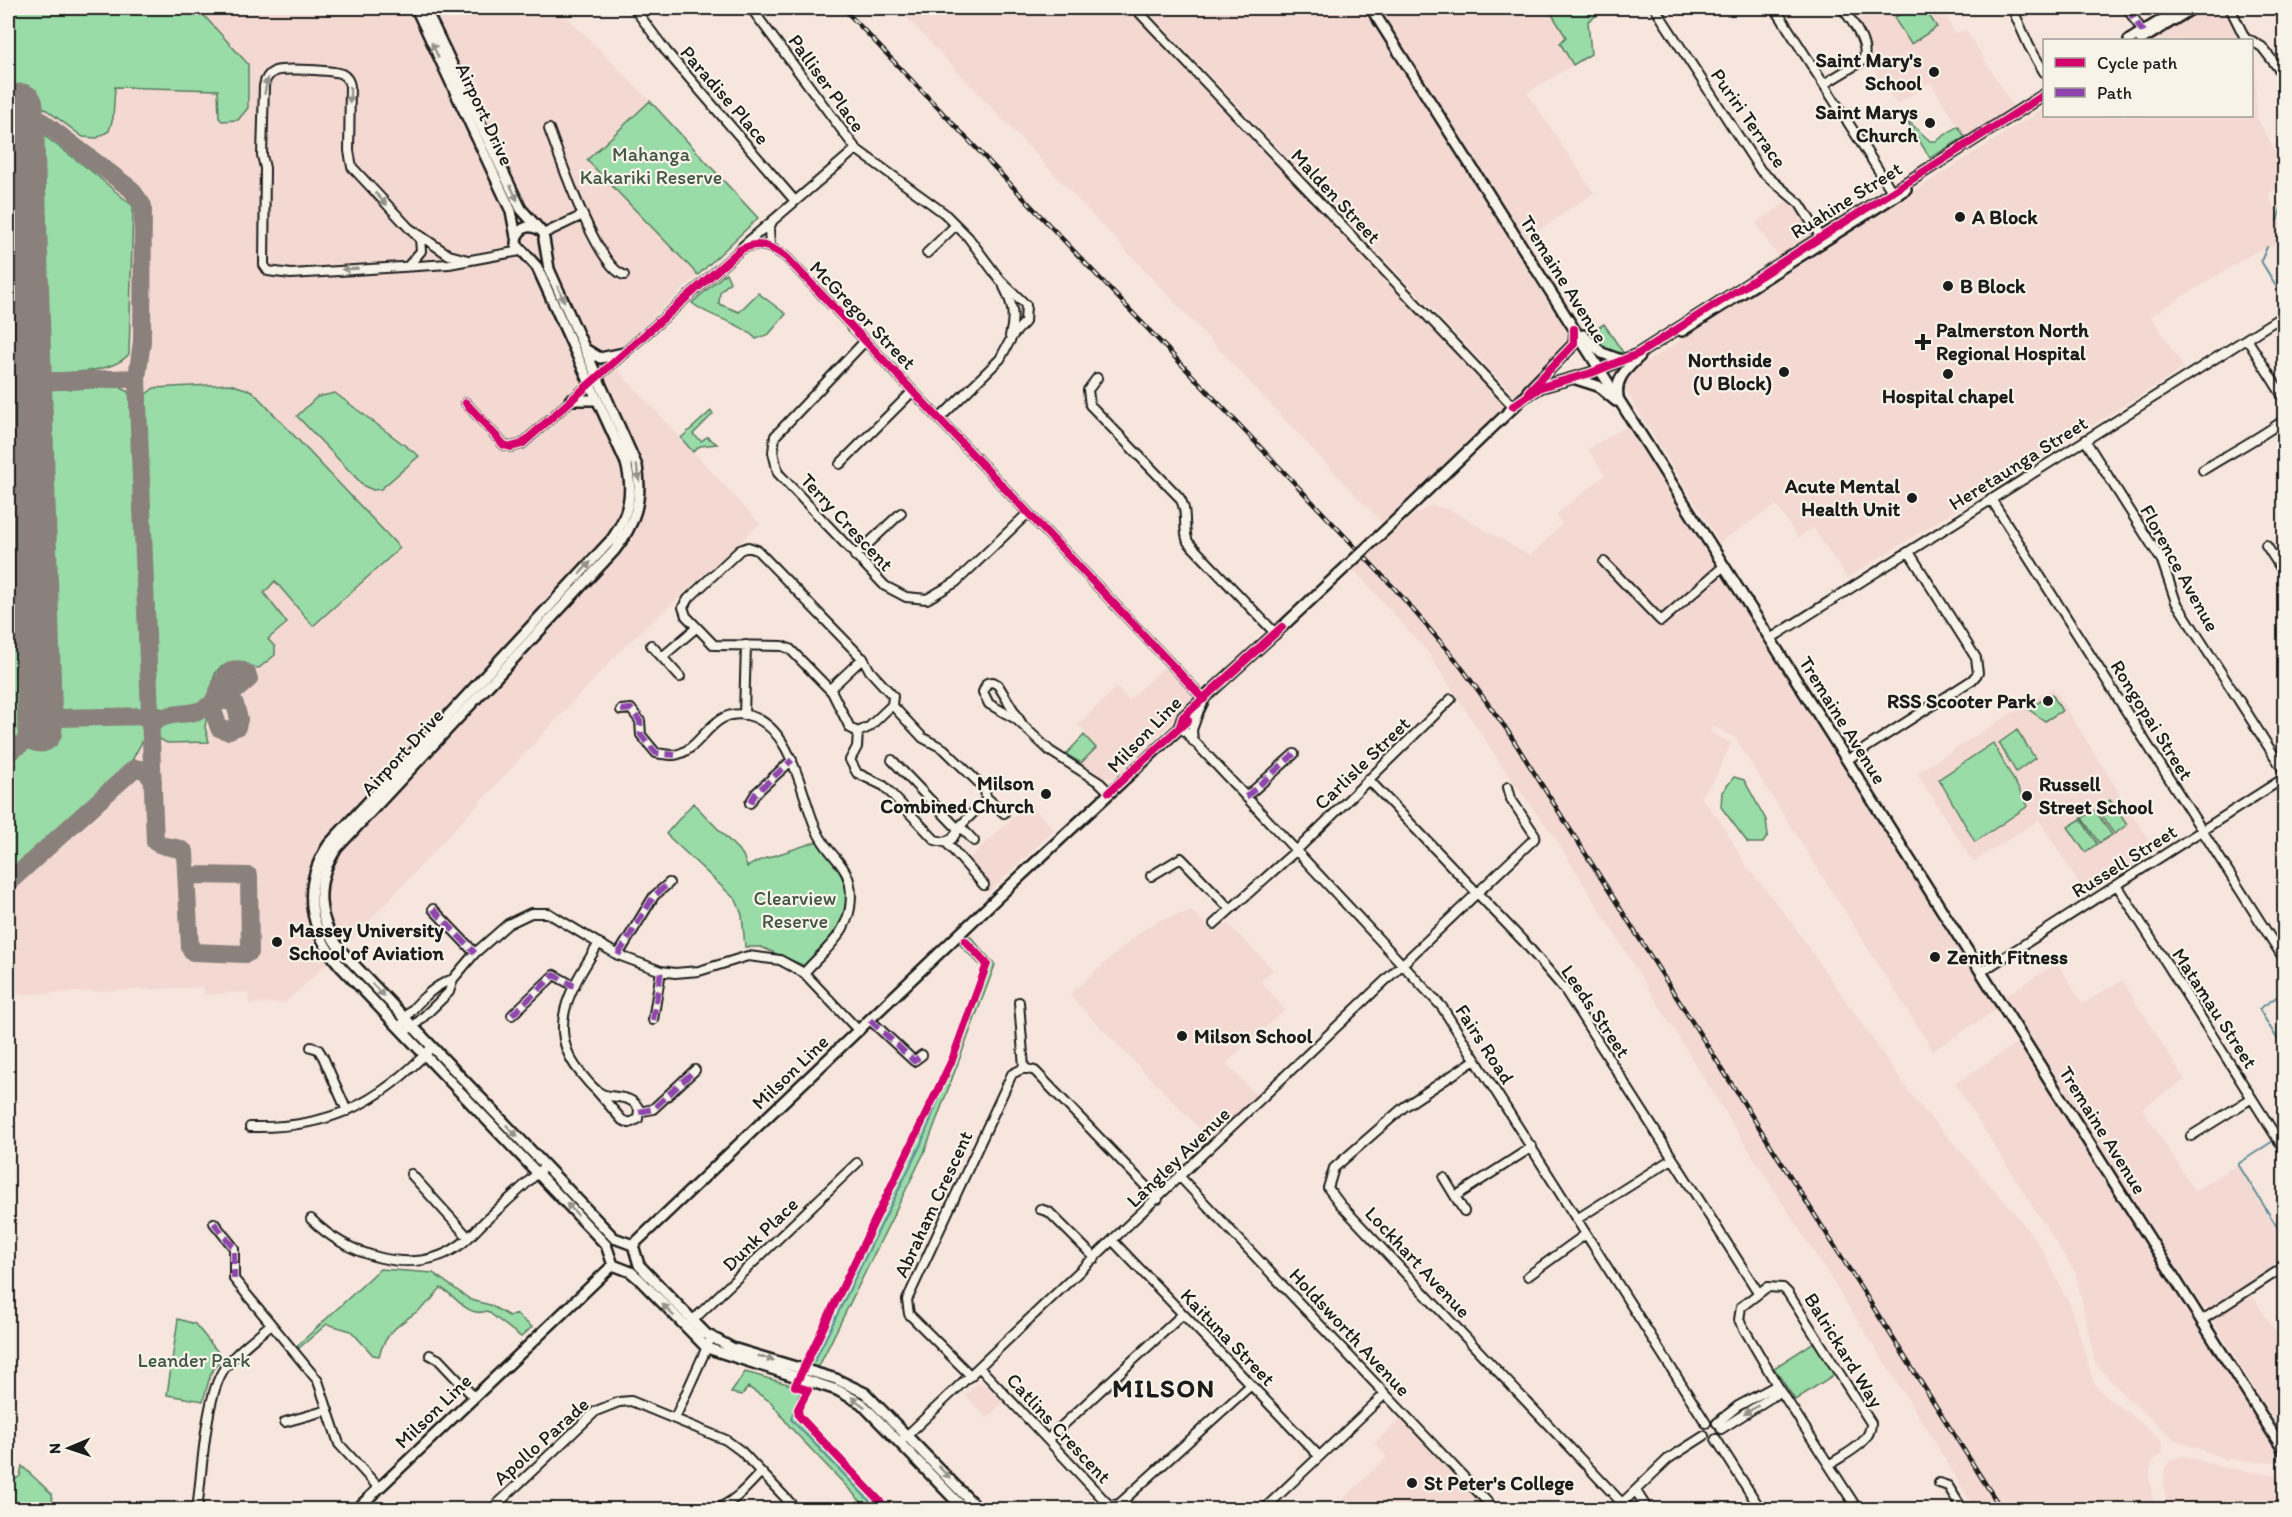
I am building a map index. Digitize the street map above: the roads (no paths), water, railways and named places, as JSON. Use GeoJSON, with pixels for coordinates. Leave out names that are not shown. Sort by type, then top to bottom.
{"type":"FeatureCollection","features":[{"type":"Feature","properties":{"kind":"main road","name":"Airport Drive"},"geometry":{"type":"LineString","coordinates":[[416,8],[511,211],[516,239]]}},
{"type":"Feature","properties":{"kind":"main road","name":"Airport Drive"},"geometry":{"type":"LineString","coordinates":[[425,8],[521,209],[542,234],[549,269],[637,466],[639,496],[632,526],[614,551],[337,848],[324,874],[320,903],[328,932],[345,955],[413,1027],[428,1051]]}},
{"type":"Feature","properties":{"kind":"main road","name":"Tremaine Avenue"},"geometry":{"type":"LineString","coordinates":[[1371,8],[2284,1451]]}},
{"type":"Feature","properties":{"kind":"main road"},"geometry":{"type":"LineString","coordinates":[[2142,36],[2181,8]]}},
{"type":"Feature","properties":{"kind":"main road"},"geometry":{"type":"LineString","coordinates":[[2142,36],[2193,8]]}},
{"type":"Feature","properties":{"kind":"main road","name":"Ruahine Street"},"geometry":{"type":"LineString","coordinates":[[1600,369],[1625,360],[1667,336],[1680,332],[2043,96]]}},
{"type":"Feature","properties":{"kind":"main road","name":"Ruahine Street"},"geometry":{"type":"LineString","coordinates":[[1893,193],[2043,102]]}},
{"type":"Feature","properties":{"kind":"main road"},"geometry":{"type":"LineString","coordinates":[[526,227],[542,234],[540,251],[532,255],[521,252],[516,239],[526,227]]}},
{"type":"Feature","properties":{"kind":"main road","name":"Airport Drive"},"geometry":{"type":"LineString","coordinates":[[521,252],[536,265],[629,473],[629,503],[618,531],[335,837],[323,852],[315,871],[311,900],[315,925],[336,961],[402,1030],[428,1051],[541,1169],[614,1238],[622,1241]]}},
{"type":"Feature","properties":{"kind":"main road"},"geometry":{"type":"LineString","coordinates":[[1572,325],[1602,353],[1625,360]]}},
{"type":"Feature","properties":{"kind":"main road"},"geometry":{"type":"LineString","coordinates":[[1523,398],[1574,344],[1572,325]]}},
{"type":"Feature","properties":{"kind":"main road"},"geometry":{"type":"LineString","coordinates":[[1621,404],[1617,393],[1620,377],[1651,346]]}},
{"type":"Feature","properties":{"kind":"main road"},"geometry":{"type":"LineString","coordinates":[[585,349],[600,358],[624,353]]}},
{"type":"Feature","properties":{"kind":"main road","name":"Milson Line"},"geometry":{"type":"LineString","coordinates":[[1180,726],[1183,717],[1279,631],[1513,406],[1541,387],[1600,369]]}},
{"type":"Feature","properties":{"kind":"main road"},"geometry":{"type":"LineString","coordinates":[[1566,380],[1586,381],[1598,386],[1633,422]]}},
{"type":"Feature","properties":{"kind":"main road"},"geometry":{"type":"LineString","coordinates":[[570,400],[596,400]]}},
{"type":"Feature","properties":{"kind":"main road","name":"Milson Line"},"geometry":{"type":"LineString","coordinates":[[633,1245],[1109,792],[1198,711],[1204,699]]}},
{"type":"Feature","properties":{"kind":"main road","name":"Airport Drive"},"geometry":{"type":"LineString","coordinates":[[541,1169],[606,1245],[609,1253]]}},
{"type":"Feature","properties":{"kind":"main road"},"geometry":{"type":"LineString","coordinates":[[965,1509],[904,1438],[873,1400],[852,1385],[732,1348],[711,1338],[689,1324],[639,1279],[613,1265],[609,1253],[612,1246],[622,1241],[633,1245],[639,1265],[689,1324],[707,1348],[850,1396],[904,1438],[980,1509]]}},
{"type":"Feature","properties":{"kind":"main road"},"geometry":{"type":"LineString","coordinates":[[624,1269],[634,1264],[637,1257]]}},
{"type":"Feature","properties":{"kind":"main road","name":"Milson Line"},"geometry":{"type":"LineString","coordinates":[[356,1509],[613,1265]]}},
{"type":"Feature","properties":{"kind":"street","name":"Paradise Place"},"geometry":{"type":"LineString","coordinates":[[634,8],[666,51],[795,201]]}},
{"type":"Feature","properties":{"kind":"street","name":"Palliser Place"},"geometry":{"type":"LineString","coordinates":[[752,8],[855,149],[944,213],[1000,280]]}},
{"type":"Feature","properties":{"kind":"street","name":"Malden Street"},"geometry":{"type":"LineString","coordinates":[[1134,8],[1513,406]]}},
{"type":"Feature","properties":{"kind":"street","name":"Puriri Terrace"},"geometry":{"type":"LineString","coordinates":[[1654,8],[1761,171],[1800,204],[1821,239]]}},
{"type":"Feature","properties":{"kind":"street"},"geometry":{"type":"LineString","coordinates":[[1775,8],[1893,193]]}},
{"type":"Feature","properties":{"kind":"street"},"geometry":{"type":"LineString","coordinates":[[1824,84],[1862,61],[1866,56],[1865,47],[1842,8]]}},
{"type":"Feature","properties":{"kind":"street"},"geometry":{"type":"LineString","coordinates":[[2012,8],[2043,70]]}},
{"type":"Feature","properties":{"kind":"street"},"geometry":{"type":"LineString","coordinates":[[2127,8],[2142,36]]}},
{"type":"Feature","properties":{"kind":"street"},"geometry":{"type":"LineString","coordinates":[[2230,8],[2246,39]]}},
{"type":"Feature","properties":{"kind":"street"},"geometry":{"type":"LineString","coordinates":[[2253,42],[2262,47],[2282,73],[2284,107]]}},
{"type":"Feature","properties":{"kind":"street"},"geometry":{"type":"LineString","coordinates":[[408,265],[418,257],[421,247],[418,237],[350,165],[350,86],[347,78],[337,73],[299,70],[278,70],[270,74],[264,86],[262,155],[265,168],[266,269],[273,273],[291,273],[449,264],[499,253],[521,252]]}},
{"type":"Feature","properties":{"kind":"street"},"geometry":{"type":"LineString","coordinates":[[549,129],[583,215],[606,260],[617,273],[624,275]]}},
{"type":"Feature","properties":{"kind":"street"},"geometry":{"type":"LineString","coordinates":[[466,403],[504,445],[511,447],[522,444],[855,149]]}},
{"type":"Feature","properties":{"kind":"street"},"geometry":{"type":"LineString","coordinates":[[542,234],[583,215]]}},
{"type":"Feature","properties":{"kind":"street"},"geometry":{"type":"LineString","coordinates":[[740,250],[748,245],[770,247],[769,228],[773,220]]}},
{"type":"Feature","properties":{"kind":"street"},"geometry":{"type":"LineString","coordinates":[[927,253],[956,225]]}},
{"type":"Feature","properties":{"kind":"street"},"geometry":{"type":"LineString","coordinates":[[409,228],[449,255],[468,260]]}},
{"type":"Feature","properties":{"kind":"street"},"geometry":{"type":"LineString","coordinates":[[499,253],[516,239]]}},
{"type":"Feature","properties":{"kind":"street","name":"McGregor Street"},"geometry":{"type":"LineString","coordinates":[[770,247],[786,257],[1204,699]]}},
{"type":"Feature","properties":{"kind":"street"},"geometry":{"type":"LineString","coordinates":[[1000,280],[1012,305],[1013,324],[1008,343]]}},
{"type":"Feature","properties":{"kind":"street"},"geometry":{"type":"LineString","coordinates":[[939,419],[994,365],[1025,322],[1027,309],[1021,298],[1000,280]]}},
{"type":"Feature","properties":{"kind":"street","name":"Heretaunga Street"},"geometry":{"type":"LineString","coordinates":[[1770,639],[2284,315]]}},
{"type":"Feature","properties":{"kind":"street"},"geometry":{"type":"LineString","coordinates":[[2247,339],[2284,398]]}},
{"type":"Feature","properties":{"kind":"street","name":"Terry Crescent"},"geometry":{"type":"LineString","coordinates":[[865,341],[775,436],[773,452],[778,473],[855,556],[885,586],[906,597],[927,599],[956,582],[1028,513]]}},
{"type":"Feature","properties":{"kind":"street"},"geometry":{"type":"LineString","coordinates":[[1096,378],[1088,390],[1090,405],[1179,497],[1184,507],[1184,529],[1188,542],[1279,631]]}},
{"type":"Feature","properties":{"kind":"street"},"geometry":{"type":"LineString","coordinates":[[840,464],[913,391]]}},
{"type":"Feature","properties":{"kind":"street"},"geometry":{"type":"LineString","coordinates":[[2203,470],[2243,445],[2256,441],[2284,420]]}},
{"type":"Feature","properties":{"kind":"street","name":"Florence Avenue"},"geometry":{"type":"LineString","coordinates":[[2085,440],[2162,561],[2176,602],[2284,771]]}},
{"type":"Feature","properties":{"kind":"street","name":"Rongopai Street"},"geometry":{"type":"LineString","coordinates":[[1992,499],[2284,959]]}},
{"type":"Feature","properties":{"kind":"street"},"geometry":{"type":"LineString","coordinates":[[855,556],[901,513]]}},
{"type":"Feature","properties":{"kind":"street"},"geometry":{"type":"LineString","coordinates":[[2266,545],[2284,573]]}},
{"type":"Feature","properties":{"kind":"street"},"geometry":{"type":"LineString","coordinates":[[751,547],[863,658],[870,671],[893,696],[892,705],[869,727],[858,732],[850,728],[830,689],[788,647],[714,645],[685,614],[685,602],[740,550],[751,547]]}},
{"type":"Feature","properties":{"kind":"street"},"geometry":{"type":"LineString","coordinates":[[1847,760],[1972,680],[1978,673],[1976,658],[1909,552]]}},
{"type":"Feature","properties":{"kind":"street"},"geometry":{"type":"LineString","coordinates":[[1604,562],[1661,621],[1724,566]]}},
{"type":"Feature","properties":{"kind":"street"},"geometry":{"type":"LineString","coordinates":[[662,657],[696,628]]}},
{"type":"Feature","properties":{"kind":"street"},"geometry":{"type":"LineString","coordinates":[[651,645],[680,677]]}},
{"type":"Feature","properties":{"kind":"street"},"geometry":{"type":"LineString","coordinates":[[744,715],[746,645]]}},
{"type":"Feature","properties":{"kind":"street"},"geometry":{"type":"LineString","coordinates":[[830,689],[863,658]]}},
{"type":"Feature","properties":{"kind":"street"},"geometry":{"type":"LineString","coordinates":[[1022,724],[998,685],[987,683],[983,692],[987,701],[1022,724],[1050,751],[1100,783],[1109,792]]}},
{"type":"Feature","properties":{"kind":"street","name":"Carlisle Street"},"geometry":{"type":"LineString","coordinates":[[1214,924],[1296,851],[1451,699]]}},
{"type":"Feature","properties":{"kind":"street"},"geometry":{"type":"LineString","coordinates":[[892,705],[923,738],[940,746],[967,770],[986,789],[987,798],[1004,813]]}},
{"type":"Feature","properties":{"kind":"street"},"geometry":{"type":"LineString","coordinates":[[621,710],[631,710],[640,721],[640,735],[656,753],[675,755],[686,750],[719,719],[744,715],[759,720],[770,729],[792,760],[806,795],[816,830],[841,862],[850,888],[850,908],[845,925],[836,940],[804,973]]}},
{"type":"Feature","properties":{"kind":"street"},"geometry":{"type":"LineString","coordinates":[[1193,742],[1192,730],[1198,711]]}},
{"type":"Feature","properties":{"kind":"street","name":"Fairs Road"},"geometry":{"type":"LineString","coordinates":[[1180,726],[1442,1007],[1706,1423]]}},
{"type":"Feature","properties":{"kind":"street"},"geometry":{"type":"LineString","coordinates":[[858,732],[857,747],[850,760],[855,771],[884,786],[935,840],[946,842],[952,839],[959,828],[987,798]]}},
{"type":"Feature","properties":{"kind":"street"},"geometry":{"type":"LineString","coordinates":[[1246,797],[1294,754]]}},
{"type":"Feature","properties":{"kind":"street"},"geometry":{"type":"LineString","coordinates":[[750,803],[756,793],[792,760]]}},
{"type":"Feature","properties":{"kind":"street"},"geometry":{"type":"LineString","coordinates":[[892,760],[974,841]]}},
{"type":"Feature","properties":{"kind":"street","name":"Russell Street"},"geometry":{"type":"LineString","coordinates":[[1981,972],[2284,778]]}},
{"type":"Feature","properties":{"kind":"street","name":"Leeds Street"},"geometry":{"type":"LineString","coordinates":[[1368,779],[1525,943],[1565,990],[1758,1292]]}},
{"type":"Feature","properties":{"kind":"street","name":"Langley Avenue"},"geometry":{"type":"LineString","coordinates":[[904,1438],[1181,1178],[1535,836],[1511,799],[1508,787]]}},
{"type":"Feature","properties":{"kind":"street"},"geometry":{"type":"LineString","coordinates":[[946,842],[984,885]]}},
{"type":"Feature","properties":{"kind":"street"},"geometry":{"type":"LineString","coordinates":[[1151,876],[1181,858],[1230,909]]}},
{"type":"Feature","properties":{"kind":"street"},"geometry":{"type":"LineString","coordinates":[[618,955],[654,896],[669,883]]}},
{"type":"Feature","properties":{"kind":"street","name":"Matamau Street"},"geometry":{"type":"LineString","coordinates":[[2116,885],[2284,1149]]}},
{"type":"Feature","properties":{"kind":"street"},"geometry":{"type":"LineString","coordinates":[[434,909],[476,953]]}},
{"type":"Feature","properties":{"kind":"street"},"geometry":{"type":"LineString","coordinates":[[453,979],[442,982],[405,1018],[402,1030],[413,1027],[449,992],[453,979],[476,953],[508,924],[531,913],[548,913],[618,955],[661,971],[675,973],[699,971],[736,958],[759,957],[780,960],[804,973],[859,1031]]}},
{"type":"Feature","properties":{"kind":"street"},"geometry":{"type":"LineString","coordinates":[[596,1090],[603,1094],[628,1099],[636,1104],[639,1112],[636,1120],[624,1122],[596,1090],[576,1066],[565,1040],[564,1008],[599,943]]}},
{"type":"Feature","properties":{"kind":"street"},"geometry":{"type":"LineString","coordinates":[[653,1020],[661,971]]}},
{"type":"Feature","properties":{"kind":"street"},"geometry":{"type":"LineString","coordinates":[[512,1015],[554,975],[574,986]]}},
{"type":"Feature","properties":{"kind":"street"},"geometry":{"type":"LineString","coordinates":[[1019,1002],[1024,1068],[1035,1071],[1158,1199]]}},
{"type":"Feature","properties":{"kind":"street"},"geometry":{"type":"LineString","coordinates":[[870,1020],[914,1061],[922,1055]]}},
{"type":"Feature","properties":{"kind":"street"},"geometry":{"type":"LineString","coordinates":[[311,1047],[318,1049],[323,1057],[347,1111]]}},
{"type":"Feature","properties":{"kind":"street"},"geometry":{"type":"LineString","coordinates":[[250,1127],[286,1128],[325,1120],[347,1111],[370,1100],[428,1051]]}},
{"type":"Feature","properties":{"kind":"street","name":"Lockhart Avenue"},"geometry":{"type":"LineString","coordinates":[[1476,1060],[1404,1107],[1386,1122],[1334,1168],[1328,1188],[1340,1204],[1622,1503]]}},
{"type":"Feature","properties":{"kind":"street","name":"Abraham Crescent"},"geometry":{"type":"LineString","coordinates":[[971,1376],[909,1314],[907,1300],[1012,1074],[1024,1068]]}},
{"type":"Feature","properties":{"kind":"street"},"geometry":{"type":"LineString","coordinates":[[639,1112],[653,1109],[695,1070]]}},
{"type":"Feature","properties":{"kind":"street"},"geometry":{"type":"LineString","coordinates":[[2191,1136],[2252,1098]]}},
{"type":"Feature","properties":{"kind":"street"},"geometry":{"type":"LineString","coordinates":[[1456,1196],[1532,1147]]}},
{"type":"Feature","properties":{"kind":"street"},"geometry":{"type":"LineString","coordinates":[[1577,1219],[1672,1159]]}},
{"type":"Feature","properties":{"kind":"street","name":"Dunk Place"},"geometry":{"type":"LineString","coordinates":[[689,1324],[857,1163]]}},
{"type":"Feature","properties":{"kind":"street"},"geometry":{"type":"LineString","coordinates":[[310,1220],[336,1240],[378,1258],[406,1260],[437,1257],[458,1246],[541,1169]]}},
{"type":"Feature","properties":{"kind":"street"},"geometry":{"type":"LineString","coordinates":[[411,1174],[468,1237]]}},
{"type":"Feature","properties":{"kind":"street","name":"Holdsworth Avenue"},"geometry":{"type":"LineString","coordinates":[[1181,1178],[1495,1509]]}},
{"type":"Feature","properties":{"kind":"street"},"geometry":{"type":"LineString","coordinates":[[1444,1178],[1464,1211]]}},
{"type":"Feature","properties":{"kind":"street"},"geometry":{"type":"LineString","coordinates":[[1040,1209],[1049,1212],[1095,1258]]}},
{"type":"Feature","properties":{"kind":"street"},"geometry":{"type":"LineString","coordinates":[[214,1223],[234,1248],[234,1280],[318,1381],[339,1444],[379,1488]]}},
{"type":"Feature","properties":{"kind":"street"},"geometry":{"type":"LineString","coordinates":[[1528,1275],[1587,1234]]}},
{"type":"Feature","properties":{"kind":"street","name":"Kaituna Street"},"geometry":{"type":"LineString","coordinates":[[1113,1241],[1319,1456]]}},
{"type":"Feature","properties":{"kind":"street"},"geometry":{"type":"LineString","coordinates":[[2202,1320],[2284,1267]]}},
{"type":"Feature","properties":{"kind":"street","name":"Balrickard Way"},"geometry":{"type":"LineString","coordinates":[[1758,1292],[1767,1287],[1778,1287],[1788,1293],[1870,1423],[1869,1434],[1863,1441],[1829,1465]]}},
{"type":"Feature","properties":{"kind":"street"},"geometry":{"type":"LineString","coordinates":[[1758,1292],[1741,1307],[1739,1320],[1779,1388],[1858,1509]]}},
{"type":"Feature","properties":{"kind":"street"},"geometry":{"type":"LineString","coordinates":[[1048,1439],[1183,1314]]}},
{"type":"Feature","properties":{"kind":"street"},"geometry":{"type":"LineString","coordinates":[[197,1509],[218,1379],[234,1357],[271,1324]]}},
{"type":"Feature","properties":{"kind":"street"},"geometry":{"type":"LineString","coordinates":[[675,1418],[711,1338]]}},
{"type":"Feature","properties":{"kind":"street"},"geometry":{"type":"LineString","coordinates":[[430,1355],[438,1359],[474,1397]]}},
{"type":"Feature","properties":{"kind":"street","name":"Catlins Crescent"},"geometry":{"type":"LineString","coordinates":[[979,1367],[1108,1504],[1118,1505],[1251,1385]]}},
{"type":"Feature","properties":{"kind":"street"},"geometry":{"type":"LineString","coordinates":[[1761,1509],[1716,1439],[1719,1426],[1738,1406],[1779,1388]]}},
{"type":"Feature","properties":{"kind":"street"},"geometry":{"type":"LineString","coordinates":[[1263,1509],[1385,1394]]}},
{"type":"Feature","properties":{"kind":"street","name":"Apollo Parade"},"geometry":{"type":"LineString","coordinates":[[491,1509],[578,1426],[606,1406],[631,1401],[726,1440],[797,1509]]}},
{"type":"Feature","properties":{"kind":"street"},"geometry":{"type":"LineString","coordinates":[[285,1422],[328,1410]]}},
{"type":"Feature","properties":{"kind":"street"},"geometry":{"type":"LineString","coordinates":[[1716,1439],[1709,1440],[1704,1436],[1702,1428],[1706,1423],[1719,1426]]}},
{"type":"Feature","properties":{"kind":"street"},"geometry":{"type":"LineString","coordinates":[[1615,1509],[1668,1459],[1704,1436]]}},
{"type":"Feature","properties":{"kind":"street"},"geometry":{"type":"LineString","coordinates":[[713,1509],[725,1506],[739,1496],[760,1472]]}},
{"type":"Feature","properties":{"kind":"street"},"geometry":{"type":"LineString","coordinates":[[1939,1483],[1948,1486],[1963,1509]]}},
{"type":"Feature","properties":{"kind":"street"},"geometry":{"type":"LineString","coordinates":[[1636,1491],[1648,1509]]}},
{"type":"Feature","properties":{"kind":"waterway"},"geometry":{"type":"LineString","coordinates":[[2277,221],[2284,198]]}},
{"type":"Feature","properties":{"kind":"waterway"},"geometry":{"type":"LineString","coordinates":[[2267,247],[2261,261],[2284,299]]}},
{"type":"Feature","properties":{"kind":"waterway"},"geometry":{"type":"LineString","coordinates":[[814,1362],[921,1144],[991,965],[971,941]]}},
{"type":"Feature","properties":{"kind":"waterway"},"geometry":{"type":"LineString","coordinates":[[2284,992],[2259,1009],[2284,1050]]}},
{"type":"Feature","properties":{"kind":"waterway"},"geometry":{"type":"LineString","coordinates":[[2273,1141],[2238,1164],[2279,1230]]}},
{"type":"Feature","properties":{"kind":"waterway"},"geometry":{"type":"LineString","coordinates":[[801,1390],[791,1419],[878,1510]]}},
{"type":"Feature","properties":{"kind":"railway"},"geometry":{"type":"LineString","coordinates":[[843,8],[1396,590],[1456,660],[1507,730],[2002,1510]]}},
{"type":"Feature","properties":{"kind":"place","name":"Saint Mary's School"},"geometry":{"type":"Point","coordinates":[1934,72]}},
{"type":"Feature","properties":{"kind":"place","name":"Saint Marys Church"},"geometry":{"type":"Point","coordinates":[1930,123]}},
{"type":"Feature","properties":{"kind":"place","name":"A Block"},"geometry":{"type":"Point","coordinates":[1960,217]}},
{"type":"Feature","properties":{"kind":"place","name":"B Block"},"geometry":{"type":"Point","coordinates":[1948,286]}},
{"type":"Feature","properties":{"kind":"place","name":"Palmerston North Regional Hospital"},"geometry":{"type":"Point","coordinates":[1923,342]}},
{"type":"Feature","properties":{"kind":"place","name":"Northside (U Block)"},"geometry":{"type":"Point","coordinates":[1784,372]}},
{"type":"Feature","properties":{"kind":"place","name":"Hospital chapel"},"geometry":{"type":"Point","coordinates":[1948,374]}},
{"type":"Feature","properties":{"kind":"place","name":"Acute Mental Health Unit"},"geometry":{"type":"Point","coordinates":[1912,498]}},
{"type":"Feature","properties":{"kind":"place","name":"RSS Scooter Park"},"geometry":{"type":"Point","coordinates":[2048,701]}},
{"type":"Feature","properties":{"kind":"place","name":"Milson Combined Church"},"geometry":{"type":"Point","coordinates":[1046,794]}},
{"type":"Feature","properties":{"kind":"place","name":"Russell Street School"},"geometry":{"type":"Point","coordinates":[2027,796]}},
{"type":"Feature","properties":{"kind":"place","name":"Massey University School of Aviation"},"geometry":{"type":"Point","coordinates":[277,942]}},
{"type":"Feature","properties":{"kind":"place","name":"Zenith Fitness"},"geometry":{"type":"Point","coordinates":[1935,957]}},
{"type":"Feature","properties":{"kind":"place","name":"Milson School"},"geometry":{"type":"Point","coordinates":[1182,1036]}},
{"type":"Feature","properties":{"kind":"place","name":"St Peter's College"},"geometry":{"type":"Point","coordinates":[1412,1483]}},
{"type":"Feature","properties":{"kind":"district","name":"MILSON"},"geometry":{"type":"Point","coordinates":[1164,1388]}},
{"type":"Feature","properties":{"kind":"park label","name":"Mahanga Kakariki Reserve"},"geometry":{"type":"Point","coordinates":[651,166]}},
{"type":"Feature","properties":{"kind":"park label","name":"Clearview Reserve"},"geometry":{"type":"Point","coordinates":[795,910]}},
{"type":"Feature","properties":{"kind":"park label","name":"Leander Park"},"geometry":{"type":"Point","coordinates":[194,1360]}}]}
